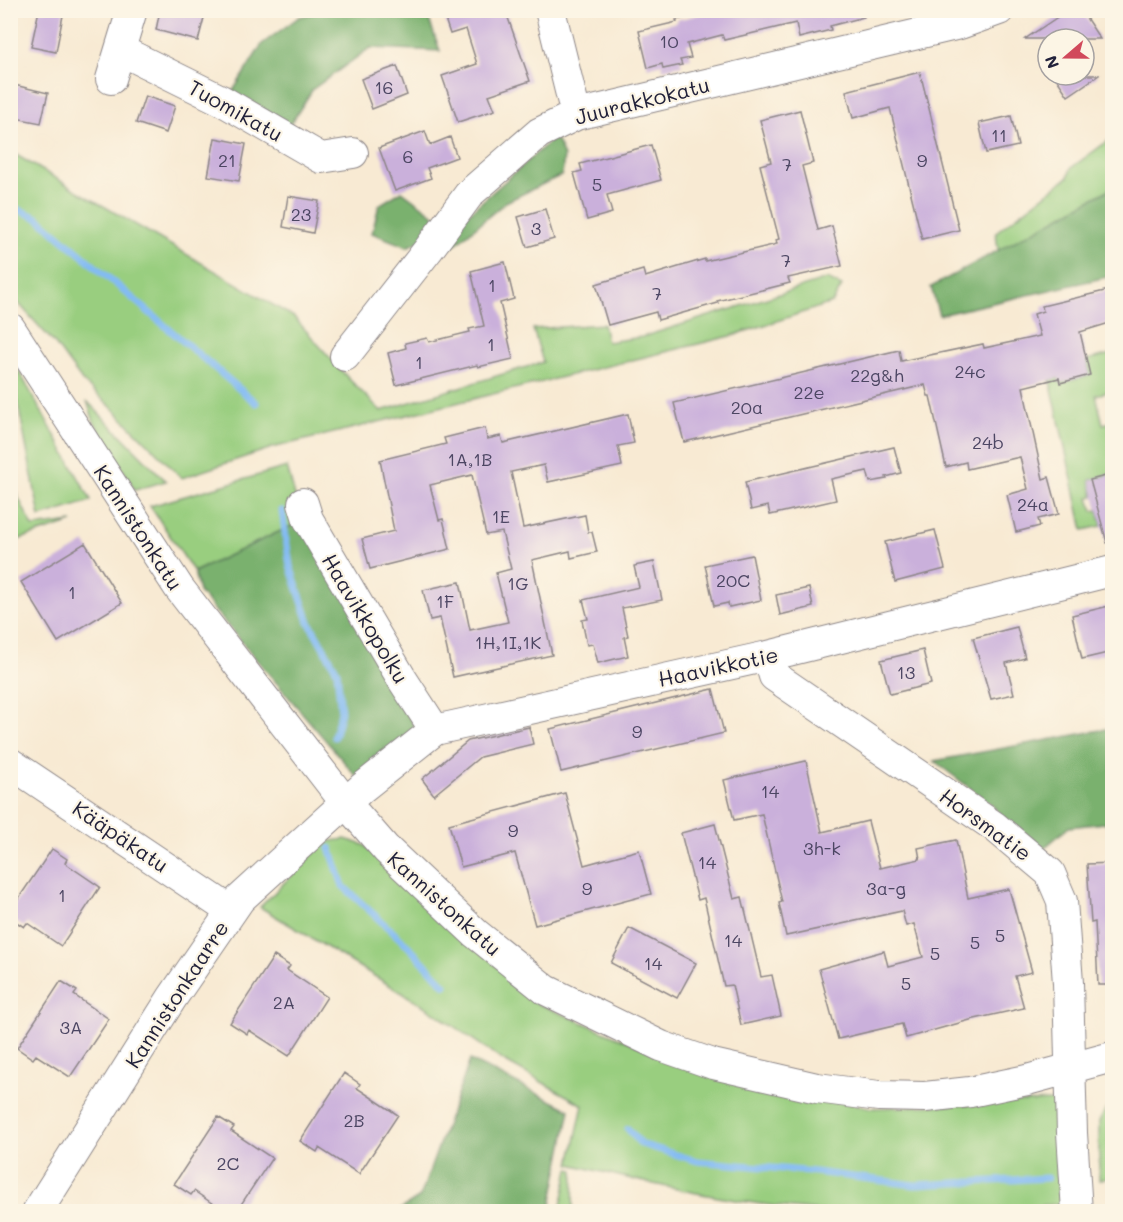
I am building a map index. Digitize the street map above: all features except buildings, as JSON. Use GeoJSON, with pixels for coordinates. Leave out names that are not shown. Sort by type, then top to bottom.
{"type":"FeatureCollection","features":[{"type":"Feature","properties":{"kind":"street"},"geometry":{"type":"LineString","coordinates":[[111,79],[132,10]]}},
{"type":"Feature","properties":{"kind":"street"},"geometry":{"type":"LineString","coordinates":[[550,10],[576,115]]}},
{"type":"Feature","properties":{"kind":"street","name":"Juurakkokatu"},"geometry":{"type":"LineString","coordinates":[[345,356],[470,193],[539,133],[576,115],[960,24],[999,10]]}},
{"type":"Feature","properties":{"kind":"street","name":"Tuomikatu"},"geometry":{"type":"LineString","coordinates":[[120,50],[221,100],[321,158],[353,153]]}},
{"type":"Feature","properties":{"kind":"street","name":"Kannistonkatu"},"geometry":{"type":"LineString","coordinates":[[10,327],[179,588],[345,802],[386,849],[475,933],[546,990],[661,1046],[713,1064],[817,1088],[879,1096],[925,1097],[970,1092],[1113,1057]]}},
{"type":"Feature","properties":{"kind":"street","name":"Haavikkopolku"},"geometry":{"type":"LineString","coordinates":[[303,503],[308,519],[402,679],[435,730]]}},
{"type":"Feature","properties":{"kind":"street","name":"Haavikkotie"},"geometry":{"type":"LineString","coordinates":[[345,802],[435,730],[768,656],[1113,571]]}},
{"type":"Feature","properties":{"kind":"street","name":"Horsmatie"},"geometry":{"type":"LineString","coordinates":[[768,656],[774,676],[995,827],[1050,873],[1062,901],[1071,1013],[1072,1133],[1077,1212]]}},
{"type":"Feature","properties":{"kind":"street","name":"Kääpäkatu"},"geometry":{"type":"LineString","coordinates":[[10,763],[231,911]]}},
{"type":"Feature","properties":{"kind":"street","name":"Kannistonkaarre"},"geometry":{"type":"LineString","coordinates":[[37,1212],[166,1007],[240,899],[345,802]]}},
{"type":"Feature","properties":{"kind":"green space"},"geometry":{"type":"Polygon","coordinates":[[[321,11],[426,11],[440,51],[370,48],[313,89],[288,128],[231,94],[262,44],[299,17],[321,11]]]}},
{"type":"Feature","properties":{"kind":"green space"},"geometry":{"type":"Polygon","coordinates":[[[555,137],[564,156],[562,175],[506,202],[452,247],[436,234],[407,247],[372,233],[379,205],[402,191],[452,228],[555,137]]]}},
{"type":"Feature","properties":{"kind":"green space"},"geometry":{"type":"Polygon","coordinates":[[[1112,138],[1112,188],[998,251],[996,232],[1068,177],[1071,168],[1112,138]]]}},
{"type":"Feature","properties":{"kind":"green space"},"geometry":{"type":"Polygon","coordinates":[[[11,152],[294,317],[348,378],[381,411],[543,362],[533,329],[603,324],[607,342],[642,337],[827,279],[842,286],[832,303],[731,336],[272,448],[182,478],[83,382],[55,344],[11,295],[11,152]]]}},
{"type":"Feature","properties":{"kind":"green space"},"geometry":{"type":"Polygon","coordinates":[[[1112,188],[1112,276],[939,315],[931,287],[1112,188]]]}},
{"type":"Feature","properties":{"kind":"green space"},"geometry":{"type":"Polygon","coordinates":[[[1111,354],[1112,391],[1096,395],[1103,424],[1112,422],[1112,474],[1090,480],[1094,496],[1089,497],[1093,511],[1098,510],[1102,526],[1083,530],[1050,380],[1059,378],[1060,383],[1090,375],[1087,360],[1111,354]]]}},
{"type":"Feature","properties":{"kind":"green space"},"geometry":{"type":"Polygon","coordinates":[[[11,357],[91,501],[40,517],[11,368],[11,357]]]}},
{"type":"Feature","properties":{"kind":"green space"},"geometry":{"type":"Polygon","coordinates":[[[87,401],[166,481],[135,490],[94,422],[87,401]]]}},
{"type":"Feature","properties":{"kind":"green space"},"geometry":{"type":"Polygon","coordinates":[[[10,466],[18,497],[33,527],[73,522],[11,542],[10,466]]]}},
{"type":"Feature","properties":{"kind":"green space"},"geometry":{"type":"Polygon","coordinates":[[[287,467],[302,521],[194,572],[150,506],[287,467]]]}},
{"type":"Feature","properties":{"kind":"green space"},"geometry":{"type":"Polygon","coordinates":[[[302,521],[395,681],[416,731],[356,776],[199,592],[194,572],[302,521]]]}},
{"type":"Feature","properties":{"kind":"green space"},"geometry":{"type":"Polygon","coordinates":[[[1112,728],[1112,822],[1069,827],[1032,858],[1020,836],[991,804],[934,761],[1112,728]]]}},
{"type":"Feature","properties":{"kind":"green space"},"geometry":{"type":"Polygon","coordinates":[[[345,839],[364,845],[538,1004],[709,1075],[872,1108],[1054,1101],[1060,1204],[941,1212],[822,1211],[758,1204],[695,1193],[570,1164],[583,1105],[504,1061],[429,1009],[260,907],[325,842],[345,839]]]}},
{"type":"Feature","properties":{"kind":"green space"},"geometry":{"type":"Polygon","coordinates":[[[470,1060],[570,1110],[550,1211],[398,1211],[420,1197],[470,1060]]]}},
{"type":"Feature","properties":{"kind":"green space"},"geometry":{"type":"Polygon","coordinates":[[[1112,1101],[1112,1177],[1099,1180],[1099,1121],[1112,1101]]]}},
{"type":"Feature","properties":{"kind":"green space"},"geometry":{"type":"Polygon","coordinates":[[[569,1169],[574,1170],[573,1211],[560,1211],[569,1169]]]}},
{"type":"Feature","properties":{"kind":"waterway"},"geometry":{"type":"LineString","coordinates":[[10,206],[38,218],[256,403]]}},
{"type":"Feature","properties":{"kind":"waterway"},"geometry":{"type":"LineString","coordinates":[[282,511],[290,566],[309,622],[337,671],[341,712],[334,737]]}},
{"type":"Feature","properties":{"kind":"waterway"},"geometry":{"type":"LineString","coordinates":[[330,848],[343,886],[408,946],[445,985]]}},
{"type":"Feature","properties":{"kind":"waterway"},"geometry":{"type":"LineString","coordinates":[[628,1129],[641,1144],[697,1161],[815,1172],[915,1185],[1047,1178]]}}]}
